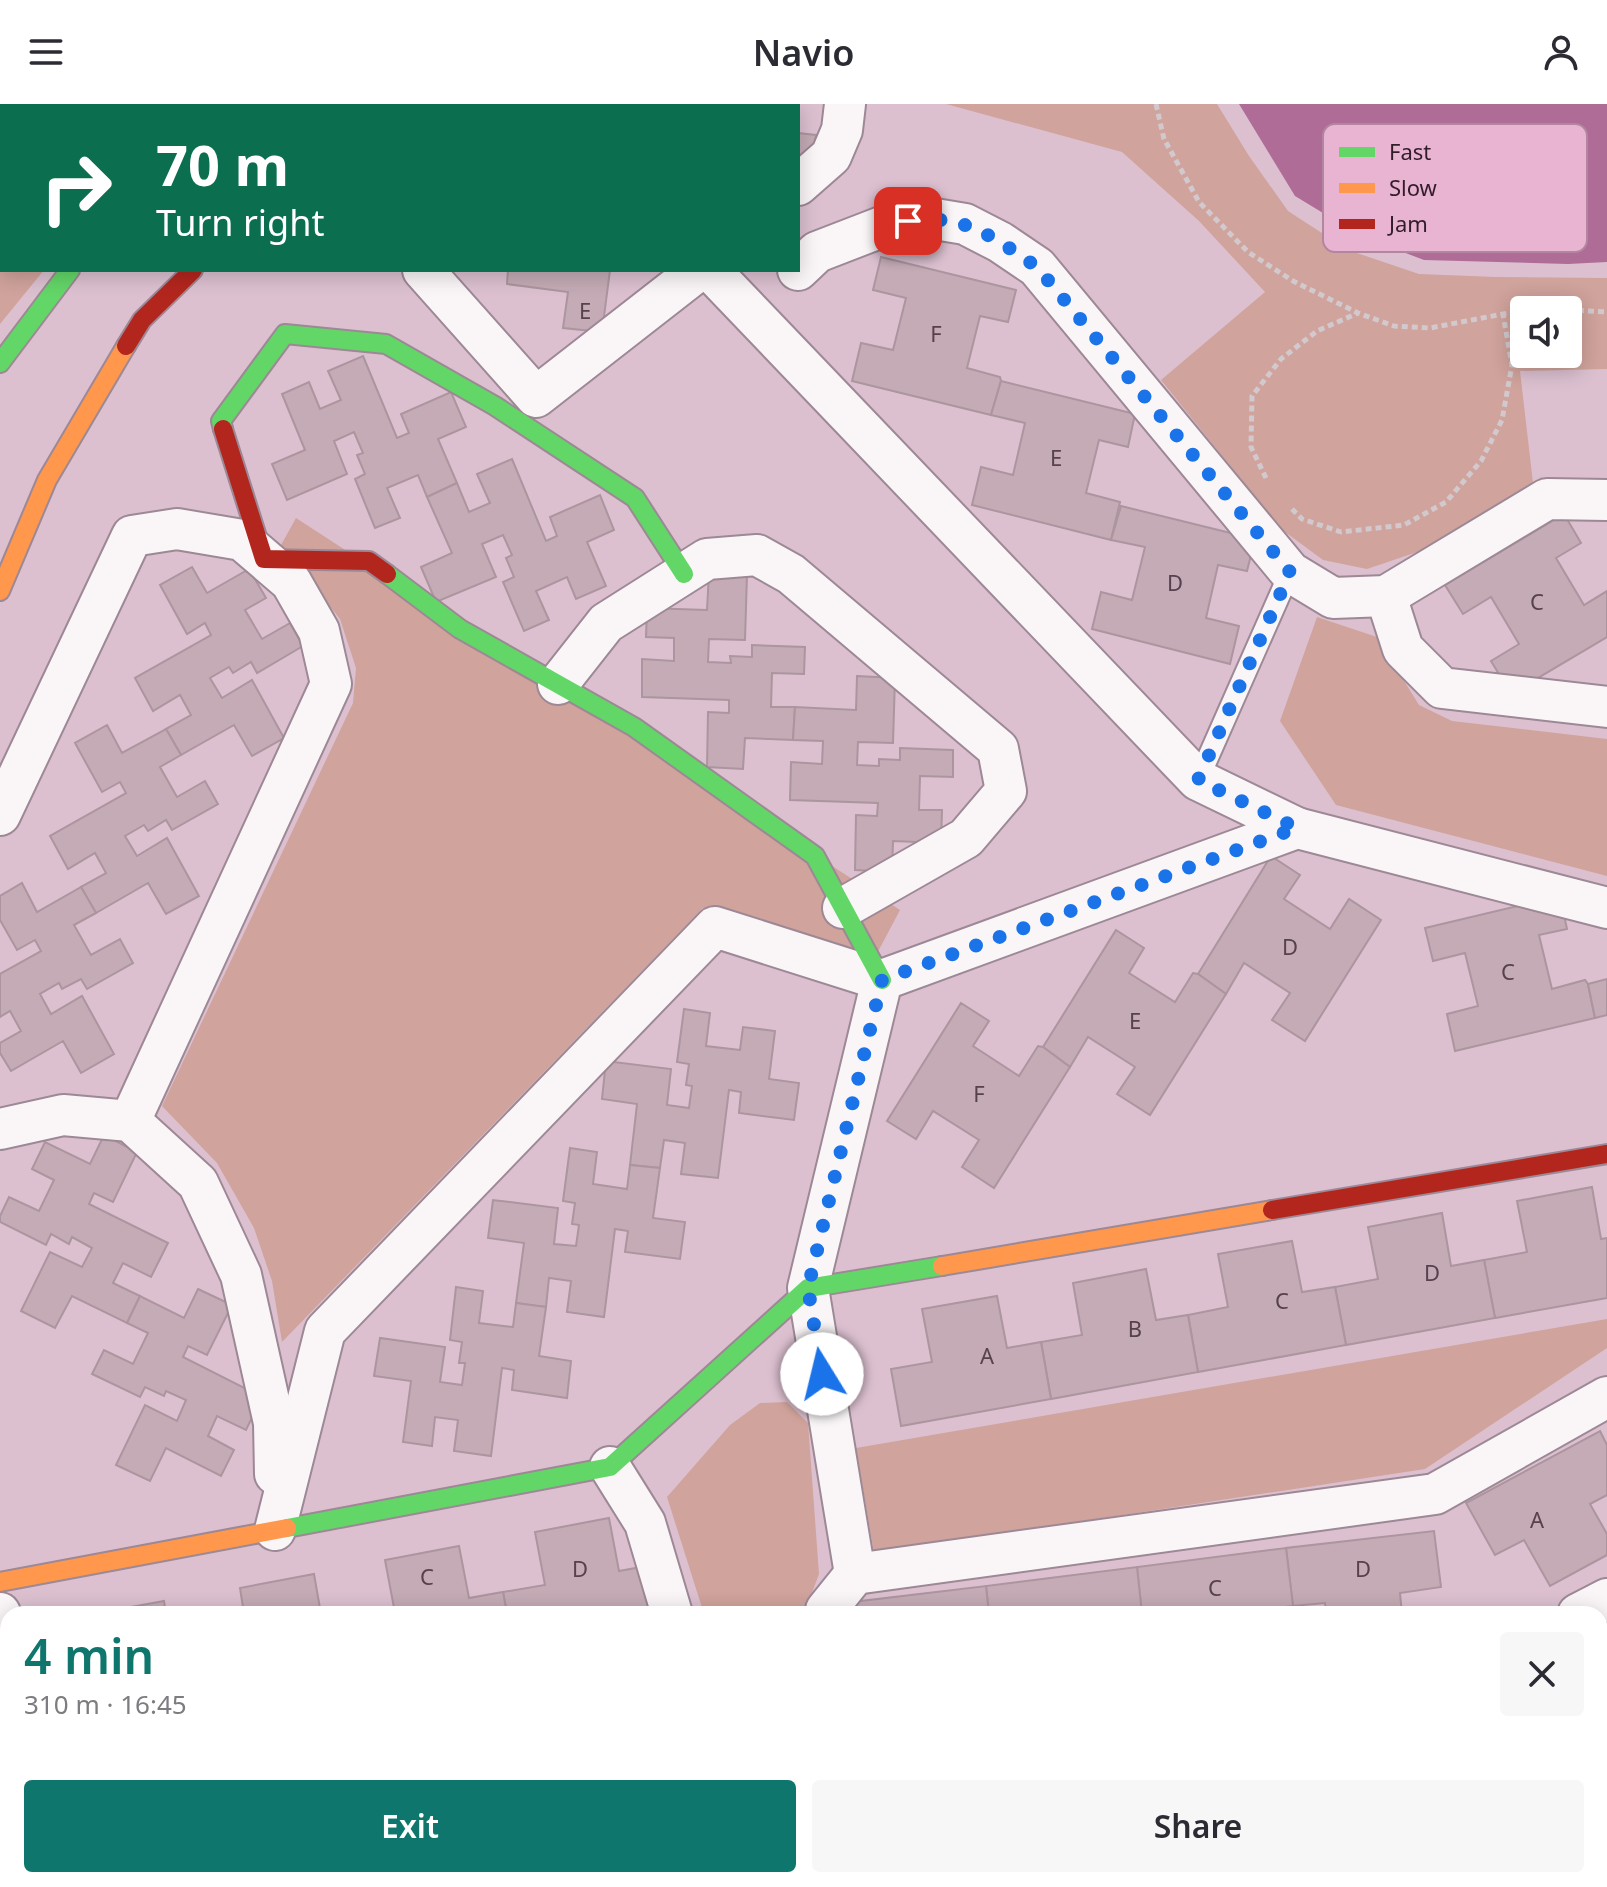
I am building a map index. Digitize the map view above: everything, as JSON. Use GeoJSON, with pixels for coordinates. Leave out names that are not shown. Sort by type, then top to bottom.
{"type":"FeatureCollection","features":[{"type":"Feature","properties":{"kind":"street"},"geometry":{"type":"LineString","coordinates":[[800,183],[831,156],[842,130],[845,104]]}},
{"type":"Feature","properties":{"kind":"street"},"geometry":{"type":"LineString","coordinates":[[800,268],[817,252],[887,225],[929,218],[965,224],[1000,242],[1037,267],[1290,572],[1333,598],[1386,596],[1547,499],[1607,500]]}},
{"type":"Feature","properties":{"kind":"street"},"geometry":{"type":"LineString","coordinates":[[0,363],[68,272]]}},
{"type":"Feature","properties":{"kind":"street"},"geometry":{"type":"LineString","coordinates":[[0,591],[47,480],[142,320],[191,272]]}},
{"type":"Feature","properties":{"kind":"street"},"geometry":{"type":"LineString","coordinates":[[425,272],[536,397],[696,272]]}},
{"type":"Feature","properties":{"kind":"street"},"geometry":{"type":"LineString","coordinates":[[712,272],[1198,780],[1297,828],[1607,908]]}},
{"type":"Feature","properties":{"kind":"street"},"geometry":{"type":"LineString","coordinates":[[752,313],[796,272]]}},
{"type":"Feature","properties":{"kind":"street"},"geometry":{"type":"LineString","coordinates":[[264,559],[221,421],[285,334],[386,344],[495,406],[635,498],[684,574]]}},
{"type":"Feature","properties":{"kind":"street"},"geometry":{"type":"LineString","coordinates":[[0,815],[132,536],[177,529],[242,540],[291,582],[319,631],[331,684],[130,1121]]}},
{"type":"Feature","properties":{"kind":"street"},"geometry":{"type":"LineString","coordinates":[[558,684],[606,623],[707,559],[757,555],[791,574],[998,749],[1006,791],[966,838],[843,908]]}},
{"type":"Feature","properties":{"kind":"street"},"geometry":{"type":"LineString","coordinates":[[264,559],[369,561],[460,629],[634,727],[815,856],[882,980],[808,1288],[855,1574]]}},
{"type":"Feature","properties":{"kind":"street"},"geometry":{"type":"LineString","coordinates":[[1386,596],[1403,649],[1442,688],[1607,707]]}},
{"type":"Feature","properties":{"kind":"street"},"geometry":{"type":"LineString","coordinates":[[275,1530],[325,1331],[715,927],[882,980],[1297,828]]}},
{"type":"Feature","properties":{"kind":"street"},"geometry":{"type":"LineString","coordinates":[[0,1129],[63,1115],[130,1121],[198,1183],[241,1275],[274,1423],[275,1530]]}},
{"type":"Feature","properties":{"kind":"street"},"geometry":{"type":"LineString","coordinates":[[0,1582],[610,1467],[808,1288],[1607,1154]]}},
{"type":"Feature","properties":{"kind":"street"},"geometry":{"type":"LineString","coordinates":[[829,1606],[855,1574],[1435,1494],[1607,1397]]}},
{"type":"Feature","properties":{"kind":"street"},"geometry":{"type":"LineString","coordinates":[[610,1467],[645,1523],[670,1606]]}},
{"type":"Feature","properties":{"kind":"lane"},"geometry":{"type":"LineString","coordinates":[[1198,780],[1290,572]]}},
{"type":"Feature","properties":{"kind":"path"},"geometry":{"type":"LineString","coordinates":[[1156,104],[1164,139],[1199,202],[1248,252],[1293,281],[1358,313],[1394,326],[1430,328],[1510,313]]}},
{"type":"Feature","properties":{"kind":"path"},"geometry":{"type":"LineString","coordinates":[[1582,311],[1607,312]]}},
{"type":"Feature","properties":{"kind":"path"},"geometry":{"type":"LineString","coordinates":[[1272,490],[1251,447],[1252,396],[1281,359],[1317,331],[1358,313]]}},
{"type":"Feature","properties":{"kind":"path"},"geometry":{"type":"LineString","coordinates":[[1282,500],[1302,519],[1341,532],[1404,525],[1446,502],[1481,461],[1502,420],[1512,365],[1503,314]]}},
{"type":"Feature","properties":{"kind":"shaded area"},"geometry":{"type":"Polygon","coordinates":[[[946,104],[1217,104],[1288,211],[1323,234],[1323,252],[1354,252],[1419,274],[1607,278],[1607,369],[1520,371],[1533,483],[1429,548],[1367,569],[1323,560],[1281,529],[1161,380],[1265,292],[1199,221],[1122,152],[946,104]]]}},
{"type":"Feature","properties":{"kind":"shaded area"},"geometry":{"type":"Polygon","coordinates":[[[1239,104],[1607,104],[1607,262],[1568,264],[1424,260],[1403,252],[1587,252],[1587,124],[1323,124],[1323,213],[1295,196],[1239,104]]]}},
{"type":"Feature","properties":{"kind":"shaded area"},"geometry":{"type":"Polygon","coordinates":[[[0,272],[42,272],[0,324],[0,272]]]}},
{"type":"Feature","properties":{"kind":"shaded area"},"geometry":{"type":"Polygon","coordinates":[[[296,518],[900,910],[872,963],[703,908],[282,1342],[272,1281],[254,1228],[217,1163],[162,1106],[353,703],[356,668],[340,619],[281,545],[296,518]]]}},
{"type":"Feature","properties":{"kind":"shaded area"},"geometry":{"type":"Polygon","coordinates":[[[1317,617],[1377,637],[1419,705],[1452,721],[1607,739],[1607,876],[1336,805],[1280,721],[1317,617]]]}},
{"type":"Feature","properties":{"kind":"shaded area"},"geometry":{"type":"Polygon","coordinates":[[[1607,1319],[1607,1348],[1425,1469],[874,1553],[856,1448],[1607,1319]]]}},
{"type":"Feature","properties":{"kind":"shaded area"},"geometry":{"type":"Polygon","coordinates":[[[787,1402],[808,1423],[819,1574],[807,1606],[701,1606],[667,1497],[730,1425],[760,1403],[787,1402]]]}},
{"type":"Feature","properties":{"kind":"building"},"geometry":{"type":"Polygon","coordinates":[[[800,133],[816,135],[813,162],[800,160],[800,133]]]}},
{"type":"Feature","properties":{"kind":"building"},"geometry":{"type":"Polygon","coordinates":[[[881,257],[1016,290],[1008,322],[980,316],[967,368],[1000,377],[991,415],[852,381],[861,343],[893,350],[906,298],[873,290],[881,257]]]}},
{"type":"Feature","properties":{"kind":"building"},"geometry":{"type":"Polygon","coordinates":[[[508,272],[610,272],[602,332],[563,328],[568,292],[507,284],[508,272]]]}},
{"type":"Feature","properties":{"kind":"building"},"geometry":{"type":"Polygon","coordinates":[[[363,356],[397,438],[409,433],[401,414],[451,392],[466,427],[438,439],[457,483],[427,497],[418,475],[387,488],[400,518],[375,528],[355,479],[365,474],[357,455],[363,453],[354,432],[334,441],[347,474],[287,500],[272,464],[305,450],[282,394],[309,382],[320,409],[341,400],[328,371],[363,356]]]}},
{"type":"Feature","properties":{"kind":"building"},"geometry":{"type":"Polygon","coordinates":[[[1001,381],[1135,414],[1128,447],[1099,440],[1086,493],[1120,502],[1111,540],[972,505],[981,467],[1013,475],[1025,423],[991,415],[1001,381]]]}},
{"type":"Feature","properties":{"kind":"building"},"geometry":{"type":"Polygon","coordinates":[[[512,459],[546,541],[557,536],[550,517],[600,495],[614,530],[587,542],[606,586],[576,599],[567,577],[536,591],[549,620],[524,631],[503,582],[514,577],[506,558],[512,555],[503,535],[482,544],[496,577],[436,602],[421,567],[452,553],[427,497],[457,483],[469,512],[490,503],[477,474],[512,459]]]}},
{"type":"Feature","properties":{"kind":"building"},"geometry":{"type":"Polygon","coordinates":[[[1121,506],[1255,539],[1247,571],[1218,565],[1206,618],[1239,626],[1230,664],[1092,629],[1101,592],[1132,600],[1145,547],[1111,540],[1121,506]]]}},
{"type":"Feature","properties":{"kind":"building"},"geometry":{"type":"Polygon","coordinates":[[[1564,514],[1581,543],[1556,558],[1584,605],[1607,591],[1607,637],[1511,694],[1491,661],[1519,644],[1491,597],[1463,614],[1445,585],[1564,514]]]}},
{"type":"Feature","properties":{"kind":"building"},"geometry":{"type":"Polygon","coordinates":[[[192,567],[207,593],[249,569],[266,598],[245,610],[262,639],[290,623],[303,646],[257,673],[251,662],[233,673],[229,667],[210,678],[222,698],[252,680],[284,738],[252,756],[234,725],[181,755],[166,729],[191,715],[180,695],[153,711],[135,678],[211,635],[205,623],[187,634],[160,585],[192,567]]]}},
{"type":"Feature","properties":{"kind":"building"},"geometry":{"type":"Polygon","coordinates":[[[709,573],[747,575],[745,640],[709,639],[708,662],[731,663],[730,656],[752,657],[752,645],[805,647],[804,674],[772,673],[771,707],[795,707],[793,740],[745,738],[743,769],[707,767],[708,712],[729,713],[729,700],[642,697],[642,659],[674,661],[674,638],[646,637],[647,608],[707,610],[709,573]]]}},
{"type":"Feature","properties":{"kind":"building"},"geometry":{"type":"Polygon","coordinates":[[[857,676],[895,678],[893,743],[858,742],[857,765],[879,766],[879,759],[900,760],[900,748],[953,750],[953,777],[920,776],[919,810],[942,810],[941,843],[893,841],[892,872],[855,870],[856,815],[877,816],[878,803],[790,800],[791,762],[822,764],[823,741],[793,740],[795,707],[856,710],[857,676]]]}},
{"type":"Feature","properties":{"kind":"building"},"geometry":{"type":"Polygon","coordinates":[[[107,725],[122,753],[166,729],[181,755],[160,767],[177,797],[205,781],[218,804],[172,830],[166,820],[148,831],[144,825],[125,836],[137,856],[167,838],[199,896],[166,914],[148,883],[96,913],[81,887],[106,873],[95,853],[68,869],[50,836],[126,793],[120,782],[102,792],[75,743],[107,725]]]}},
{"type":"Feature","properties":{"kind":"building"},"geometry":{"type":"Polygon","coordinates":[[[1271,856],[1300,875],[1284,899],[1330,929],[1349,899],[1381,920],[1305,1041],[1272,1020],[1290,993],[1244,963],[1226,994],[1198,974],[1271,856]]]}},
{"type":"Feature","properties":{"kind":"building"},"geometry":{"type":"Polygon","coordinates":[[[22,883],[37,912],[81,887],[96,913],[74,925],[91,955],[120,939],[133,963],[87,989],[81,979],[62,989],[59,983],[40,994],[51,1014],[82,996],[114,1054],[81,1073],[63,1041],[11,1071],[0,1053],[0,1043],[21,1031],[10,1011],[0,1017],[0,974],[41,951],[35,940],[17,950],[0,920],[0,896],[22,883]]]}},
{"type":"Feature","properties":{"kind":"building"},"geometry":{"type":"Polygon","coordinates":[[[1560,896],[1567,929],[1539,935],[1552,989],[1585,980],[1595,1018],[1455,1051],[1447,1014],[1478,1006],[1465,953],[1433,961],[1425,928],[1560,896]]]}},
{"type":"Feature","properties":{"kind":"building"},"geometry":{"type":"Polygon","coordinates":[[[1116,930],[1144,948],[1129,973],[1175,1002],[1193,973],[1226,994],[1150,1115],[1117,1094],[1135,1067],[1088,1037],[1070,1067],[1043,1047],[1116,930]]]}},
{"type":"Feature","properties":{"kind":"building"},"geometry":{"type":"Polygon","coordinates":[[[1607,979],[1607,1015],[1595,1018],[1588,984],[1607,979]]]}},
{"type":"Feature","properties":{"kind":"building"},"geometry":{"type":"Polygon","coordinates":[[[961,1003],[989,1021],[973,1046],[1019,1076],[1038,1046],[1070,1067],[994,1188],[962,1167],[979,1140],[933,1111],[916,1139],[887,1121],[961,1003]]]}},
{"type":"Feature","properties":{"kind":"building"},"geometry":{"type":"Polygon","coordinates":[[[684,1009],[710,1013],[706,1046],[740,1050],[743,1027],[775,1031],[769,1079],[799,1083],[794,1120],[739,1113],[741,1092],[729,1090],[718,1178],[681,1174],[685,1143],[664,1140],[660,1168],[630,1165],[637,1104],[602,1099],[606,1061],[671,1069],[667,1105],[689,1108],[692,1086],[686,1085],[689,1064],[677,1062],[684,1009]]]}},
{"type":"Feature","properties":{"kind":"building"},"geometry":{"type":"Polygon","coordinates":[[[104,1135],[137,1152],[113,1202],[94,1193],[89,1204],[168,1243],[151,1277],[123,1263],[113,1283],[140,1296],[127,1323],[72,1296],[55,1328],[21,1311],[50,1252],[82,1267],[92,1248],[72,1237],[69,1244],[51,1234],[46,1245],[0,1222],[0,1216],[9,1197],[39,1211],[54,1180],[32,1169],[45,1142],[90,1164],[104,1135]]]}},
{"type":"Feature","properties":{"kind":"building"},"geometry":{"type":"Polygon","coordinates":[[[570,1148],[597,1152],[593,1184],[627,1189],[630,1165],[660,1168],[653,1218],[685,1222],[680,1259],[625,1252],[628,1231],[615,1229],[604,1317],[567,1312],[571,1281],[549,1278],[546,1307],[516,1303],[524,1243],[488,1238],[493,1200],[558,1208],[554,1244],[576,1246],[579,1225],[572,1224],[575,1203],[563,1201],[570,1148]]]}},
{"type":"Feature","properties":{"kind":"building"},"geometry":{"type":"Polygon","coordinates":[[[1592,1187],[1601,1239],[1607,1238],[1607,1298],[1495,1318],[1484,1260],[1527,1252],[1517,1201],[1592,1187]]]}},
{"type":"Feature","properties":{"kind":"building"},"geometry":{"type":"Polygon","coordinates":[[[1442,1213],[1451,1266],[1484,1260],[1495,1318],[1346,1345],[1335,1287],[1378,1279],[1368,1227],[1442,1213]]]}},
{"type":"Feature","properties":{"kind":"building"},"geometry":{"type":"Polygon","coordinates":[[[1292,1241],[1302,1292],[1335,1287],[1346,1345],[1198,1372],[1188,1315],[1228,1307],[1218,1254],[1292,1241]]]}},
{"type":"Feature","properties":{"kind":"building"},"geometry":{"type":"Polygon","coordinates":[[[1146,1269],[1156,1320],[1188,1315],[1198,1372],[1051,1399],[1041,1342],[1082,1335],[1073,1283],[1146,1269]]]}},
{"type":"Feature","properties":{"kind":"building"},"geometry":{"type":"Polygon","coordinates":[[[456,1287],[483,1291],[479,1323],[513,1327],[516,1303],[546,1307],[539,1356],[571,1361],[567,1398],[512,1390],[514,1370],[502,1368],[491,1456],[454,1451],[458,1420],[435,1417],[432,1446],[403,1442],[411,1381],[374,1376],[380,1338],[445,1347],[440,1382],[462,1385],[465,1363],[459,1363],[462,1342],[450,1340],[456,1287]]]}},
{"type":"Feature","properties":{"kind":"building"},"geometry":{"type":"Polygon","coordinates":[[[198,1289],[232,1305],[207,1355],[188,1346],[183,1357],[262,1397],[246,1430],[217,1416],[208,1436],[234,1450],[221,1476],[166,1448],[150,1481],[116,1465],[145,1405],[177,1421],[186,1400],[166,1391],[164,1396],[145,1387],[140,1397],[92,1374],[104,1350],[133,1364],[148,1333],[127,1323],[140,1296],[184,1318],[198,1289]]]}},
{"type":"Feature","properties":{"kind":"building"},"geometry":{"type":"Polygon","coordinates":[[[997,1296],[1007,1348],[1041,1342],[1051,1399],[901,1426],[891,1369],[932,1362],[922,1309],[997,1296]]]}},
{"type":"Feature","properties":{"kind":"building"},"geometry":{"type":"Polygon","coordinates":[[[1600,1431],[1607,1445],[1607,1495],[1590,1504],[1607,1534],[1607,1555],[1550,1586],[1524,1540],[1495,1555],[1466,1503],[1600,1431]]]}},
{"type":"Feature","properties":{"kind":"building"},"geometry":{"type":"Polygon","coordinates":[[[609,1518],[619,1571],[652,1565],[660,1606],[506,1606],[503,1592],[545,1585],[535,1532],[609,1518]]]}},
{"type":"Feature","properties":{"kind":"building"},"geometry":{"type":"Polygon","coordinates":[[[1434,1531],[1441,1587],[1400,1593],[1401,1606],[1325,1606],[1325,1603],[1293,1606],[1286,1548],[1434,1531]]]}},
{"type":"Feature","properties":{"kind":"building"},"geometry":{"type":"Polygon","coordinates":[[[459,1546],[469,1598],[503,1592],[506,1606],[394,1606],[385,1560],[459,1546]]]}},
{"type":"Feature","properties":{"kind":"building"},"geometry":{"type":"Polygon","coordinates":[[[1286,1548],[1293,1606],[1141,1606],[1137,1567],[1286,1548]]]}},
{"type":"Feature","properties":{"kind":"building"},"geometry":{"type":"Polygon","coordinates":[[[1137,1567],[1141,1606],[988,1606],[986,1586],[1137,1567]]]}},
{"type":"Feature","properties":{"kind":"building"},"geometry":{"type":"Polygon","coordinates":[[[314,1574],[320,1606],[243,1606],[240,1588],[314,1574]]]}},
{"type":"Feature","properties":{"kind":"building"},"geometry":{"type":"Polygon","coordinates":[[[986,1586],[988,1606],[836,1606],[986,1586]]]}},
{"type":"Feature","properties":{"kind":"building"},"geometry":{"type":"Polygon","coordinates":[[[164,1601],[165,1606],[137,1606],[164,1601]]]}},
{"type":"Feature","properties":{"kind":"traffic: fast"},"geometry":{"type":"LineString","coordinates":[[0,363],[68,272]]}},
{"type":"Feature","properties":{"kind":"traffic: fast"},"geometry":{"type":"LineString","coordinates":[[223,429],[221,421],[285,334],[386,344],[495,406],[635,498],[684,574]]}},
{"type":"Feature","properties":{"kind":"traffic: fast"},"geometry":{"type":"LineString","coordinates":[[387,574],[460,629],[634,727],[815,856],[882,980]]}},
{"type":"Feature","properties":{"kind":"traffic: fast"},"geometry":{"type":"LineString","coordinates":[[287,1528],[610,1467],[808,1288],[942,1266]]}},
{"type":"Feature","properties":{"kind":"traffic: slow"},"geometry":{"type":"LineString","coordinates":[[0,591],[47,480],[126,346]]}},
{"type":"Feature","properties":{"kind":"traffic: slow"},"geometry":{"type":"LineString","coordinates":[[942,1266],[1272,1210]]}},
{"type":"Feature","properties":{"kind":"traffic: slow"},"geometry":{"type":"LineString","coordinates":[[0,1582],[287,1528]]}},
{"type":"Feature","properties":{"kind":"traffic: jam"},"geometry":{"type":"LineString","coordinates":[[126,346],[142,320],[191,272]]}},
{"type":"Feature","properties":{"kind":"traffic: jam"},"geometry":{"type":"LineString","coordinates":[[223,429],[264,559],[369,561],[387,574]]}},
{"type":"Feature","properties":{"kind":"traffic: jam"},"geometry":{"type":"LineString","coordinates":[[1272,1210],[1607,1154]]}},
{"type":"Feature","properties":{"kind":"route"},"geometry":{"type":"LineString","coordinates":[[822,1374],[808,1288],[882,980],[1297,828],[1198,780],[1290,572],[1037,267],[1000,242],[965,224],[929,218],[908,221]]}}]}
